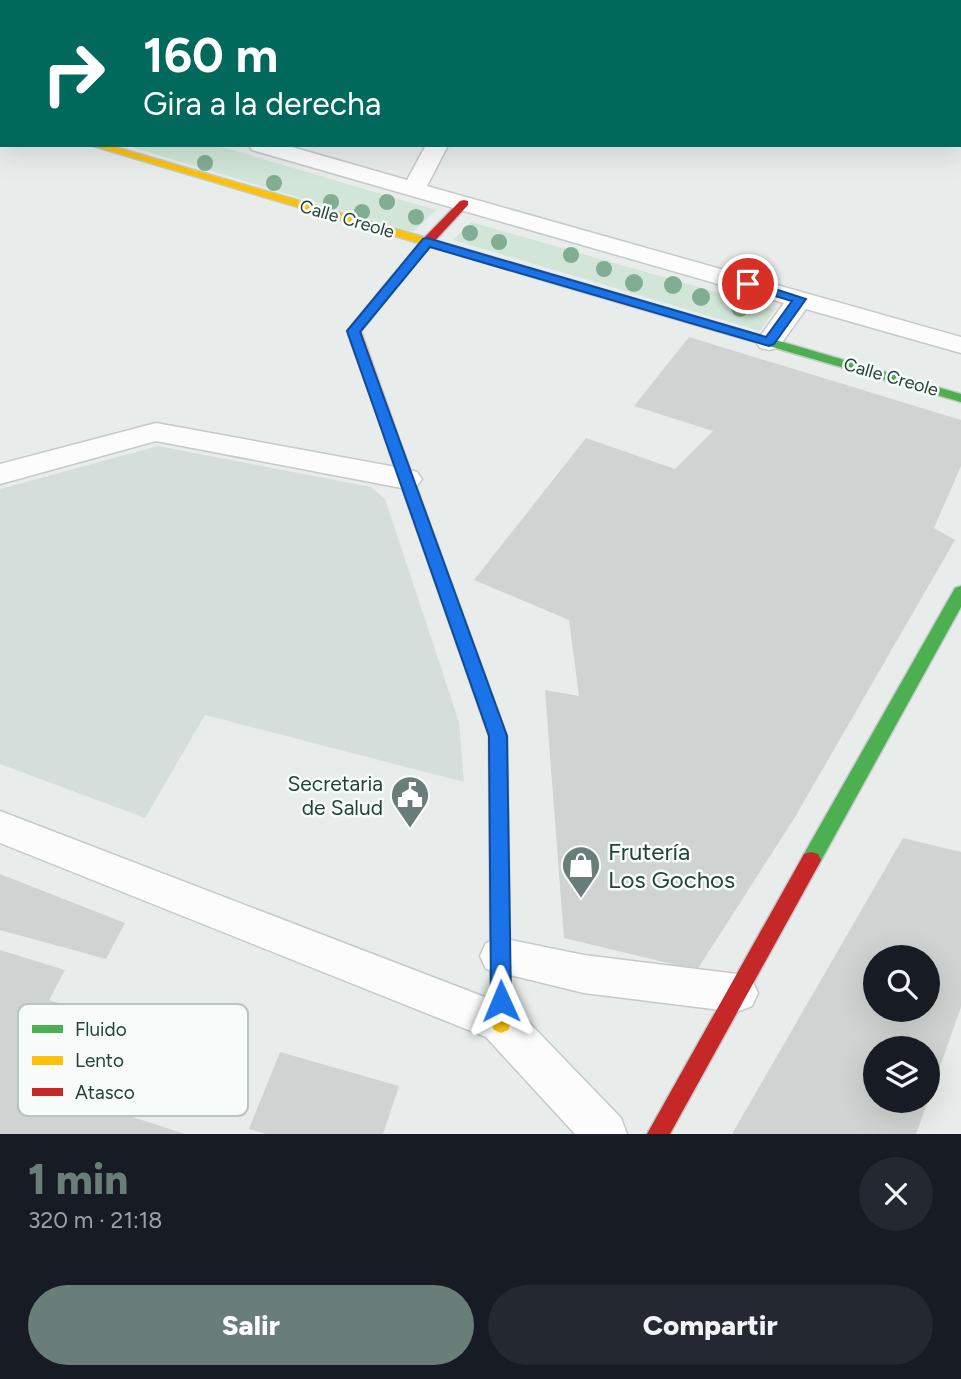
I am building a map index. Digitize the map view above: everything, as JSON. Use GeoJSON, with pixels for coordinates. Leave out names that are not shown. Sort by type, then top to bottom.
{"type":"FeatureCollection","features":[{"type":"Feature","properties":{"kind":"street","name":"Calle Creole"},"geometry":{"type":"LineString","coordinates":[[102,147],[961,398]]}},
{"type":"Feature","properties":{"kind":"street"},"geometry":{"type":"LineString","coordinates":[[267,147],[961,345]]}},
{"type":"Feature","properties":{"kind":"street"},"geometry":{"type":"LineString","coordinates":[[414,189],[436,147]]}},
{"type":"Feature","properties":{"kind":"street"},"geometry":{"type":"LineString","coordinates":[[464,203],[427,242],[354,331],[498,736],[501,1023]]}},
{"type":"Feature","properties":{"kind":"street"},"geometry":{"type":"LineString","coordinates":[[769,342],[800,299]]}},
{"type":"Feature","properties":{"kind":"street"},"geometry":{"type":"LineString","coordinates":[[0,474],[156,432],[407,479]]}},
{"type":"Feature","properties":{"kind":"street"},"geometry":{"type":"LineString","coordinates":[[658,1134],[961,592]]}},
{"type":"Feature","properties":{"kind":"street"},"geometry":{"type":"LineString","coordinates":[[0,827],[501,1023],[605,1134]]}},
{"type":"Feature","properties":{"kind":"street"},"geometry":{"type":"LineString","coordinates":[[500,956],[584,974],[737,993]]}},
{"type":"Feature","properties":{"kind":"shaded area"},"geometry":{"type":"Polygon","coordinates":[[[158,446],[371,487],[385,499],[459,722],[464,782],[205,715],[145,818],[0,764],[0,489],[158,446]]]}},
{"type":"Feature","properties":{"kind":"green space"},"geometry":{"type":"Polygon","coordinates":[[[132,147],[222,147],[436,210],[413,232],[132,147]]]}},
{"type":"Feature","properties":{"kind":"green space"},"geometry":{"type":"Polygon","coordinates":[[[471,222],[775,309],[760,331],[453,240],[471,222]]]}},
{"type":"Feature","properties":{"kind":"building"},"geometry":{"type":"Polygon","coordinates":[[[689,337],[961,420],[961,466],[934,528],[955,540],[795,817],[697,970],[564,938],[545,690],[579,696],[569,620],[474,580],[586,438],[675,469],[713,431],[634,406],[689,337]]]}},
{"type":"Feature","properties":{"kind":"building"},"geometry":{"type":"Polygon","coordinates":[[[903,838],[961,852],[961,1007],[940,1067],[940,1036],[863,1036],[863,1113],[924,1113],[916,1134],[732,1134],[903,838]]]}},
{"type":"Feature","properties":{"kind":"building"},"geometry":{"type":"Polygon","coordinates":[[[0,874],[125,923],[106,959],[0,930],[0,874]]]}},
{"type":"Feature","properties":{"kind":"building"},"geometry":{"type":"Polygon","coordinates":[[[0,950],[65,970],[49,1000],[62,1004],[18,1004],[18,1116],[130,1116],[185,1134],[0,1134],[0,950]]]}},
{"type":"Feature","properties":{"kind":"building"},"geometry":{"type":"Polygon","coordinates":[[[280,1052],[399,1086],[383,1134],[266,1134],[249,1129],[280,1052]]]}},
{"type":"Feature","properties":{"kind":"traffic: fast"},"geometry":{"type":"LineString","coordinates":[[587,289],[961,398]]}},
{"type":"Feature","properties":{"kind":"traffic: fast"},"geometry":{"type":"LineString","coordinates":[[811,860],[961,592]]}},
{"type":"Feature","properties":{"kind":"traffic: slow"},"geometry":{"type":"LineString","coordinates":[[102,147],[587,289]]}},
{"type":"Feature","properties":{"kind":"traffic: slow"},"geometry":{"type":"LineString","coordinates":[[391,436],[498,736],[501,1023]]}},
{"type":"Feature","properties":{"kind":"traffic: jam"},"geometry":{"type":"LineString","coordinates":[[391,436],[354,331],[427,242],[464,203]]}},
{"type":"Feature","properties":{"kind":"traffic: jam"},"geometry":{"type":"LineString","coordinates":[[658,1134],[811,860]]}},
{"type":"Feature","properties":{"kind":"place","name":"Secretaria de Salud"},"geometry":{"type":"Point","coordinates":[410,829]}},
{"type":"Feature","properties":{"kind":"place","name":"Frutería Los Gochos"},"geometry":{"type":"Point","coordinates":[581,899]}},
{"type":"Feature","properties":{"kind":"route"},"geometry":{"type":"LineString","coordinates":[[501,1001],[498,736],[354,331],[427,242],[769,342],[800,299],[748,284]]}}]}
